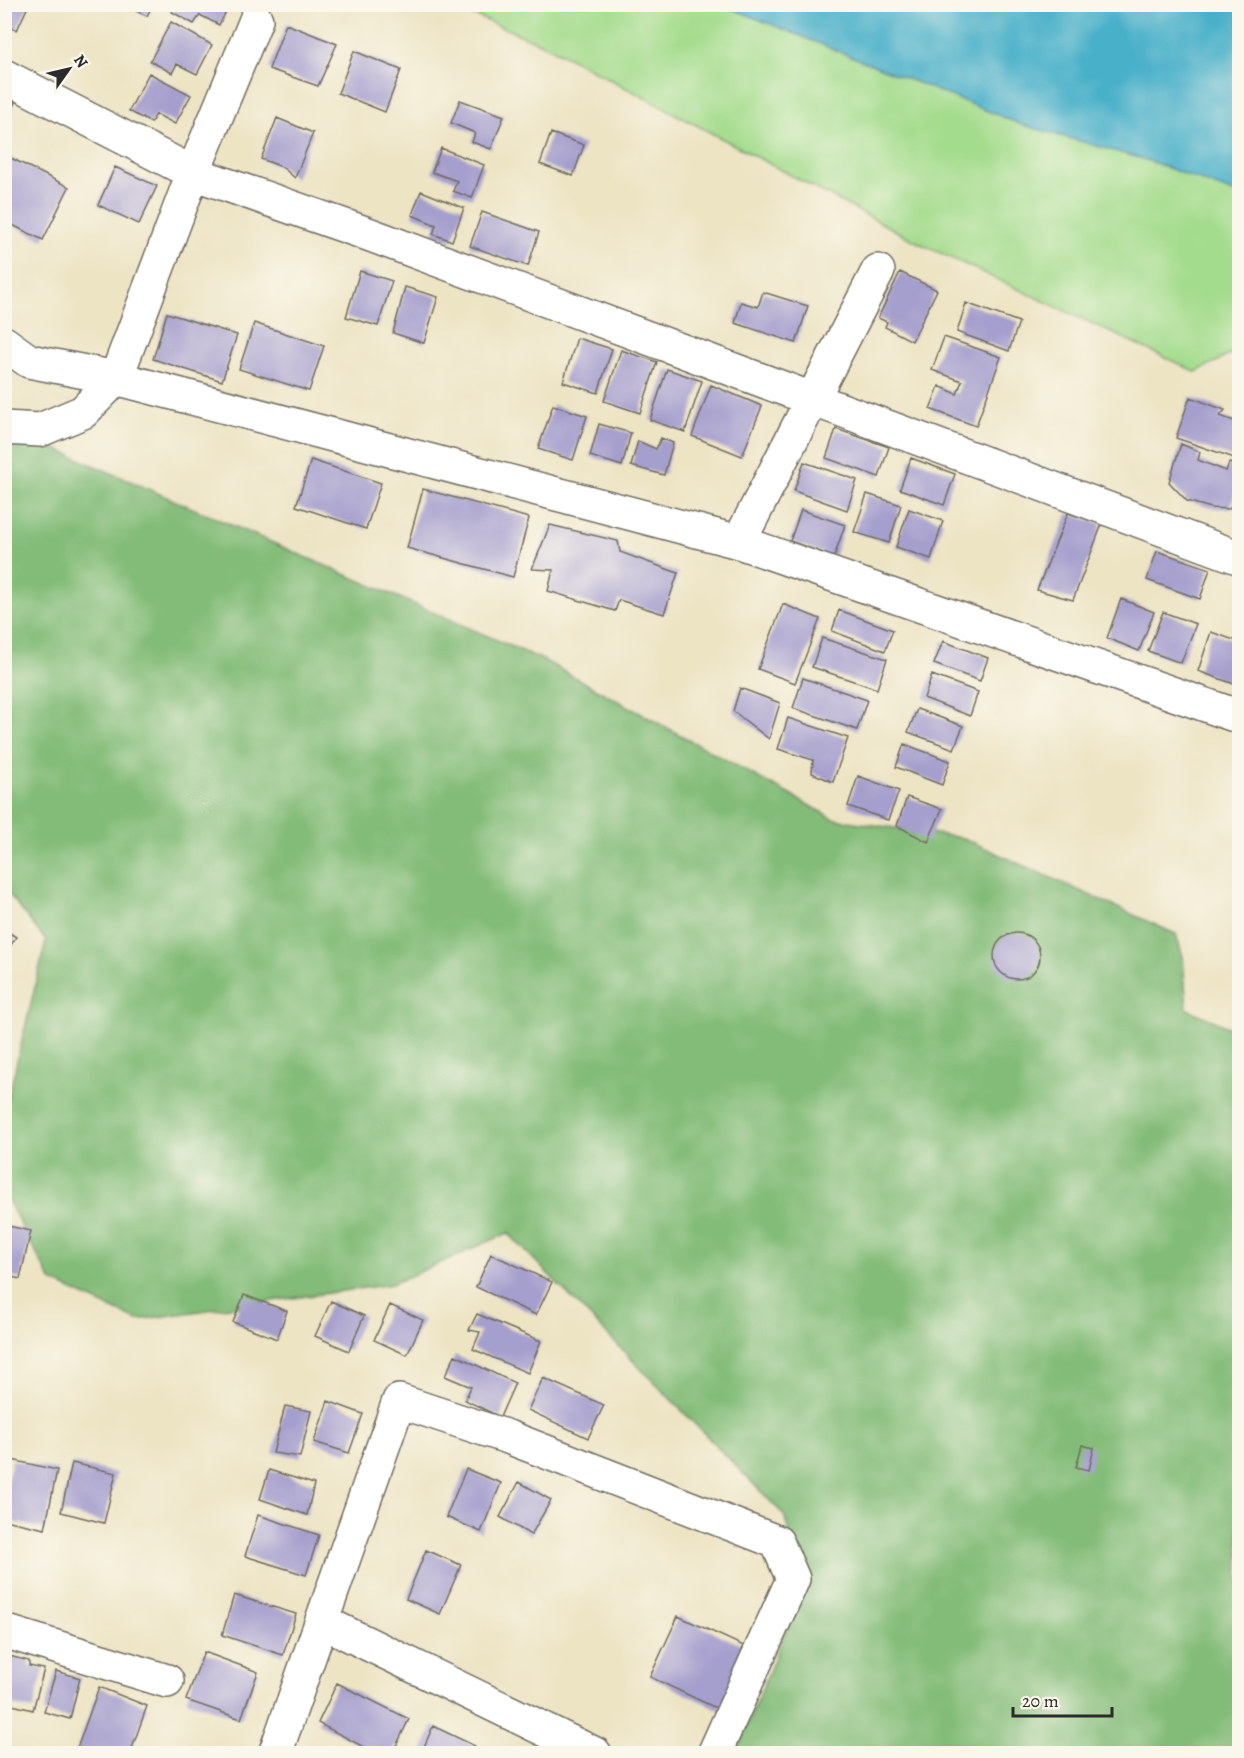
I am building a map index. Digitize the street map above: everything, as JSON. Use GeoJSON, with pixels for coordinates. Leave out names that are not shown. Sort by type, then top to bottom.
{"type":"FeatureCollection","features":[{"type":"Feature","properties":{"kind":"street"},"geometry":{"type":"LineString","coordinates":[[4,428],[40,430],[83,412],[116,378],[193,173],[256,20]]}},
{"type":"Feature","properties":{"kind":"street"},"geometry":{"type":"LineString","coordinates":[[4,76],[193,173],[368,234],[1239,558]]}},
{"type":"Feature","properties":{"kind":"street"},"geometry":{"type":"LineString","coordinates":[[739,542],[878,271]]}},
{"type":"Feature","properties":{"kind":"street"},"geometry":{"type":"LineString","coordinates":[[4,344],[29,360],[116,378],[739,542],[1239,717]]}},
{"type":"Feature","properties":{"kind":"street"},"geometry":{"type":"LineString","coordinates":[[276,1754],[399,1401],[508,1437],[777,1542],[793,1579],[714,1754]]}},
{"type":"Feature","properties":{"kind":"street"},"geometry":{"type":"LineString","coordinates":[[323,1622],[595,1754]]}},
{"type":"Feature","properties":{"kind":"street"},"geometry":{"type":"LineString","coordinates":[[4,1632],[167,1681]]}},
{"type":"Feature","properties":{"kind":"green space"},"geometry":{"type":"Polygon","coordinates":[[[450,5],[723,5],[1023,125],[1150,161],[1239,195],[1239,350],[1196,372],[919,243],[549,47],[450,5]]]}},
{"type":"Feature","properties":{"kind":"green space"},"geometry":{"type":"Polygon","coordinates":[[[5,445],[49,446],[543,660],[834,819],[963,838],[1176,934],[1183,957],[1187,1009],[1239,1032],[1239,1753],[736,1753],[804,1585],[784,1515],[508,1233],[392,1284],[137,1320],[51,1281],[5,1195],[5,1111],[46,941],[5,889],[5,445]]]}},
{"type":"Feature","properties":{"kind":"water"},"geometry":{"type":"Polygon","coordinates":[[[723,5],[1239,5],[1239,195],[1150,161],[1023,125],[723,5]]]}},
{"type":"Feature","properties":{"kind":"building"},"geometry":{"type":"Polygon","coordinates":[[[5,4],[29,4],[17,30],[5,25],[5,4]]]}},
{"type":"Feature","properties":{"kind":"building"},"geometry":{"type":"Polygon","coordinates":[[[121,4],[153,4],[147,16],[121,4]]]}},
{"type":"Feature","properties":{"kind":"building"},"geometry":{"type":"Polygon","coordinates":[[[176,4],[230,4],[219,25],[200,15],[194,24],[172,12],[176,4]]]}},
{"type":"Feature","properties":{"kind":"building"},"geometry":{"type":"Polygon","coordinates":[[[171,22],[212,45],[197,74],[177,64],[172,73],[150,61],[171,22]]]}},
{"type":"Feature","properties":{"kind":"building"},"geometry":{"type":"Polygon","coordinates":[[[286,24],[337,44],[318,86],[269,69],[286,24]]]}},
{"type":"Feature","properties":{"kind":"building"},"geometry":{"type":"Polygon","coordinates":[[[354,51],[401,70],[385,112],[338,93],[354,51]]]}},
{"type":"Feature","properties":{"kind":"building"},"geometry":{"type":"Polygon","coordinates":[[[149,73],[191,95],[175,124],[156,114],[151,123],[129,111],[149,73]]]}},
{"type":"Feature","properties":{"kind":"building"},"geometry":{"type":"Polygon","coordinates":[[[4,97],[15,102],[4,121],[4,97]]]}},
{"type":"Feature","properties":{"kind":"building"},"geometry":{"type":"Polygon","coordinates":[[[460,100],[504,116],[491,149],[472,142],[475,133],[451,123],[460,100]]]}},
{"type":"Feature","properties":{"kind":"building"},"geometry":{"type":"Polygon","coordinates":[[[277,118],[313,133],[295,178],[282,167],[261,159],[277,118]]]}},
{"type":"Feature","properties":{"kind":"building"},"geometry":{"type":"Polygon","coordinates":[[[551,133],[584,145],[573,176],[540,164],[551,133]]]}},
{"type":"Feature","properties":{"kind":"building"},"geometry":{"type":"Polygon","coordinates":[[[441,148],[484,165],[472,198],[453,191],[457,181],[432,172],[441,148]]]}},
{"type":"Feature","properties":{"kind":"building"},"geometry":{"type":"Polygon","coordinates":[[[11,158],[69,187],[43,240],[4,221],[4,172],[11,158]]]}},
{"type":"Feature","properties":{"kind":"building"},"geometry":{"type":"Polygon","coordinates":[[[115,167],[157,186],[139,224],[98,205],[115,167]]]}},
{"type":"Feature","properties":{"kind":"building"},"geometry":{"type":"Polygon","coordinates":[[[421,191],[464,208],[452,241],[433,234],[436,225],[412,215],[421,191]]]}},
{"type":"Feature","properties":{"kind":"building"},"geometry":{"type":"Polygon","coordinates":[[[482,212],[539,232],[528,266],[470,246],[482,212]]]}},
{"type":"Feature","properties":{"kind":"building"},"geometry":{"type":"Polygon","coordinates":[[[360,271],[392,281],[378,326],[346,317],[360,271]]]}},
{"type":"Feature","properties":{"kind":"building"},"geometry":{"type":"Polygon","coordinates":[[[900,272],[937,290],[912,341],[885,327],[887,322],[878,318],[900,272]]]}},
{"type":"Feature","properties":{"kind":"building"},"geometry":{"type":"Polygon","coordinates":[[[405,287],[438,297],[424,343],[393,333],[405,287]]]}},
{"type":"Feature","properties":{"kind":"building"},"geometry":{"type":"Polygon","coordinates":[[[763,292],[808,306],[796,343],[735,323],[741,302],[758,307],[763,292]]]}},
{"type":"Feature","properties":{"kind":"building"},"geometry":{"type":"Polygon","coordinates":[[[966,303],[1019,322],[1009,351],[957,332],[966,303]]]}},
{"type":"Feature","properties":{"kind":"building"},"geometry":{"type":"Polygon","coordinates":[[[167,313],[237,335],[222,381],[153,359],[167,313]]]}},
{"type":"Feature","properties":{"kind":"building"},"geometry":{"type":"Polygon","coordinates":[[[254,323],[324,346],[309,391],[239,369],[254,323]]]}},
{"type":"Feature","properties":{"kind":"building"},"geometry":{"type":"Polygon","coordinates":[[[944,337],[1001,357],[976,426],[930,409],[939,386],[957,394],[962,381],[932,370],[944,337]]]}},
{"type":"Feature","properties":{"kind":"building"},"geometry":{"type":"Polygon","coordinates":[[[577,338],[612,349],[598,393],[563,382],[577,338]]]}},
{"type":"Feature","properties":{"kind":"building"},"geometry":{"type":"Polygon","coordinates":[[[621,350],[657,362],[640,413],[604,401],[621,350]]]}},
{"type":"Feature","properties":{"kind":"building"},"geometry":{"type":"Polygon","coordinates":[[[667,369],[702,381],[685,432],[650,420],[667,369]]]}},
{"type":"Feature","properties":{"kind":"building"},"geometry":{"type":"Polygon","coordinates":[[[711,385],[762,406],[742,456],[692,436],[711,385]]]}},
{"type":"Feature","properties":{"kind":"building"},"geometry":{"type":"Polygon","coordinates":[[[1190,397],[1225,410],[1220,416],[1240,423],[1240,460],[1176,438],[1190,397]]]}},
{"type":"Feature","properties":{"kind":"building"},"geometry":{"type":"Polygon","coordinates":[[[553,405],[587,416],[573,460],[538,449],[553,405]]]}},
{"type":"Feature","properties":{"kind":"building"},"geometry":{"type":"Polygon","coordinates":[[[599,424],[631,433],[622,466],[590,456],[599,424]]]}},
{"type":"Feature","properties":{"kind":"building"},"geometry":{"type":"Polygon","coordinates":[[[836,429],[889,447],[879,477],[826,458],[836,429]]]}},
{"type":"Feature","properties":{"kind":"building"},"geometry":{"type":"Polygon","coordinates":[[[661,438],[673,443],[664,475],[631,466],[638,441],[656,449],[661,438]]]}},
{"type":"Feature","properties":{"kind":"building"},"geometry":{"type":"Polygon","coordinates":[[[1181,444],[1200,452],[1198,460],[1226,471],[1229,463],[1240,465],[1240,477],[1230,509],[1211,508],[1187,501],[1169,482],[1181,444]]]}},
{"type":"Feature","properties":{"kind":"building"},"geometry":{"type":"Polygon","coordinates":[[[911,458],[955,474],[944,505],[900,489],[911,458]]]}},
{"type":"Feature","properties":{"kind":"building"},"geometry":{"type":"Polygon","coordinates":[[[311,460],[381,483],[366,529],[296,506],[311,460]]]}},
{"type":"Feature","properties":{"kind":"building"},"geometry":{"type":"Polygon","coordinates":[[[804,462],[857,480],[847,510],[794,491],[804,462]]]}},
{"type":"Feature","properties":{"kind":"building"},"geometry":{"type":"Polygon","coordinates":[[[423,489],[529,518],[513,577],[407,548],[423,489]]]}},
{"type":"Feature","properties":{"kind":"building"},"geometry":{"type":"Polygon","coordinates":[[[867,494],[901,505],[889,543],[854,532],[867,494]]]}},
{"type":"Feature","properties":{"kind":"building"},"geometry":{"type":"Polygon","coordinates":[[[909,509],[943,521],[931,559],[896,547],[909,509]]]}},
{"type":"Feature","properties":{"kind":"building"},"geometry":{"type":"Polygon","coordinates":[[[801,510],[845,525],[834,557],[790,541],[801,510]]]}},
{"type":"Feature","properties":{"kind":"building"},"geometry":{"type":"Polygon","coordinates":[[[1068,513],[1102,524],[1073,600],[1037,590],[1068,513]]]}},
{"type":"Feature","properties":{"kind":"building"},"geometry":{"type":"Polygon","coordinates":[[[550,525],[618,541],[620,552],[678,573],[664,614],[619,600],[615,611],[548,591],[553,570],[532,569],[550,525]]]}},
{"type":"Feature","properties":{"kind":"building"},"geometry":{"type":"Polygon","coordinates":[[[1157,551],[1210,569],[1200,599],[1147,580],[1157,551]]]}},
{"type":"Feature","properties":{"kind":"building"},"geometry":{"type":"Polygon","coordinates":[[[1121,599],[1154,612],[1139,651],[1107,638],[1121,599]]]}},
{"type":"Feature","properties":{"kind":"building"},"geometry":{"type":"Polygon","coordinates":[[[783,604],[820,619],[795,683],[758,669],[783,604]]]}},
{"type":"Feature","properties":{"kind":"building"},"geometry":{"type":"Polygon","coordinates":[[[839,610],[893,630],[885,651],[832,631],[839,610]]]}},
{"type":"Feature","properties":{"kind":"building"},"geometry":{"type":"Polygon","coordinates":[[[1163,612],[1196,624],[1181,663],[1148,651],[1163,612]]]}},
{"type":"Feature","properties":{"kind":"building"},"geometry":{"type":"Polygon","coordinates":[[[1211,632],[1240,642],[1240,677],[1237,685],[1198,671],[1211,632]]]}},
{"type":"Feature","properties":{"kind":"building"},"geometry":{"type":"Polygon","coordinates":[[[822,638],[887,659],[877,689],[812,667],[822,638]]]}},
{"type":"Feature","properties":{"kind":"building"},"geometry":{"type":"Polygon","coordinates":[[[943,641],[988,658],[980,681],[934,664],[943,641]]]}},
{"type":"Feature","properties":{"kind":"building"},"geometry":{"type":"Polygon","coordinates":[[[932,675],[978,692],[970,716],[924,698],[932,675]]]}},
{"type":"Feature","properties":{"kind":"building"},"geometry":{"type":"Polygon","coordinates":[[[803,678],[867,700],[857,730],[793,708],[803,678]]]}},
{"type":"Feature","properties":{"kind":"building"},"geometry":{"type":"Polygon","coordinates":[[[740,688],[780,703],[769,739],[733,711],[740,688]]]}},
{"type":"Feature","properties":{"kind":"building"},"geometry":{"type":"Polygon","coordinates":[[[917,709],[963,726],[954,749],[908,732],[917,709]]]}},
{"type":"Feature","properties":{"kind":"building"},"geometry":{"type":"Polygon","coordinates":[[[788,718],[848,738],[833,782],[812,773],[813,760],[778,749],[788,718]]]}},
{"type":"Feature","properties":{"kind":"building"},"geometry":{"type":"Polygon","coordinates":[[[904,744],[950,761],[942,785],[896,767],[904,744]]]}},
{"type":"Feature","properties":{"kind":"building"},"geometry":{"type":"Polygon","coordinates":[[[858,776],[899,791],[888,820],[848,806],[858,776]]]}},
{"type":"Feature","properties":{"kind":"building"},"geometry":{"type":"Polygon","coordinates":[[[907,797],[942,809],[928,842],[897,826],[907,797]]]}},
{"type":"Feature","properties":{"kind":"building"},"geometry":{"type":"Polygon","coordinates":[[[5,930],[16,937],[5,954],[5,930]]]}},
{"type":"Feature","properties":{"kind":"building"},"geometry":{"type":"Polygon","coordinates":[[[1017,933],[1026,934],[1034,939],[1039,947],[1039,965],[1034,973],[1026,978],[1017,979],[1008,978],[1000,973],[995,965],[994,956],[995,947],[1000,939],[1008,934],[1017,933]]]}},
{"type":"Feature","properties":{"kind":"building"},"geometry":{"type":"Polygon","coordinates":[[[4,1225],[31,1231],[20,1279],[4,1275],[4,1225]]]}},
{"type":"Feature","properties":{"kind":"building"},"geometry":{"type":"Polygon","coordinates":[[[491,1254],[552,1282],[536,1315],[476,1287],[491,1254]]]}},
{"type":"Feature","properties":{"kind":"building"},"geometry":{"type":"Polygon","coordinates":[[[244,1295],[287,1311],[277,1339],[233,1322],[244,1295]]]}},
{"type":"Feature","properties":{"kind":"building"},"geometry":{"type":"Polygon","coordinates":[[[331,1301],[364,1316],[349,1351],[315,1336],[331,1301]]]}},
{"type":"Feature","properties":{"kind":"building"},"geometry":{"type":"Polygon","coordinates":[[[390,1305],[423,1320],[407,1355],[374,1340],[390,1305]]]}},
{"type":"Feature","properties":{"kind":"building"},"geometry":{"type":"Polygon","coordinates":[[[477,1314],[541,1341],[528,1373],[473,1349],[480,1332],[469,1330],[477,1314]]]}},
{"type":"Feature","properties":{"kind":"building"},"geometry":{"type":"Polygon","coordinates":[[[455,1355],[515,1383],[500,1417],[465,1400],[471,1387],[445,1376],[455,1355]]]}},
{"type":"Feature","properties":{"kind":"building"},"geometry":{"type":"Polygon","coordinates":[[[543,1378],[604,1405],[588,1438],[528,1410],[543,1378]]]}},
{"type":"Feature","properties":{"kind":"building"},"geometry":{"type":"Polygon","coordinates":[[[328,1401],[363,1414],[349,1453],[314,1442],[328,1401]]]}},
{"type":"Feature","properties":{"kind":"building"},"geometry":{"type":"Polygon","coordinates":[[[285,1406],[311,1411],[300,1457],[273,1453],[285,1406]]]}},
{"type":"Feature","properties":{"kind":"building"},"geometry":{"type":"Polygon","coordinates":[[[1082,1445],[1094,1448],[1089,1470],[1076,1467],[1082,1445]]]}},
{"type":"Feature","properties":{"kind":"building"},"geometry":{"type":"Polygon","coordinates":[[[12,1460],[57,1470],[45,1529],[4,1520],[4,1497],[12,1460]]]}},
{"type":"Feature","properties":{"kind":"building"},"geometry":{"type":"Polygon","coordinates":[[[72,1463],[116,1473],[104,1523],[61,1512],[72,1463]]]}},
{"type":"Feature","properties":{"kind":"building"},"geometry":{"type":"Polygon","coordinates":[[[466,1469],[501,1483],[481,1532],[446,1517],[466,1469]]]}},
{"type":"Feature","properties":{"kind":"building"},"geometry":{"type":"Polygon","coordinates":[[[269,1470],[314,1484],[307,1515],[260,1499],[269,1470]]]}},
{"type":"Feature","properties":{"kind":"building"},"geometry":{"type":"Polygon","coordinates":[[[519,1482],[551,1500],[531,1535],[500,1517],[519,1482]]]}},
{"type":"Feature","properties":{"kind":"building"},"geometry":{"type":"Polygon","coordinates":[[[258,1515],[319,1535],[306,1575],[245,1556],[258,1515]]]}},
{"type":"Feature","properties":{"kind":"building"},"geometry":{"type":"Polygon","coordinates":[[[426,1550],[461,1565],[440,1614],[406,1599],[426,1550]]]}},
{"type":"Feature","properties":{"kind":"building"},"geometry":{"type":"Polygon","coordinates":[[[234,1595],[296,1614],[283,1655],[222,1635],[234,1595]]]}},
{"type":"Feature","properties":{"kind":"building"},"geometry":{"type":"Polygon","coordinates":[[[678,1616],[748,1648],[720,1710],[650,1677],[678,1616]]]}},
{"type":"Feature","properties":{"kind":"building"},"geometry":{"type":"Polygon","coordinates":[[[204,1652],[258,1672],[241,1719],[186,1700],[204,1652]]]}},
{"type":"Feature","properties":{"kind":"building"},"geometry":{"type":"Polygon","coordinates":[[[9,1656],[29,1661],[29,1666],[44,1669],[33,1710],[4,1703],[4,1676],[9,1656]]]}},
{"type":"Feature","properties":{"kind":"building"},"geometry":{"type":"Polygon","coordinates":[[[56,1671],[80,1678],[70,1719],[44,1712],[56,1671]]]}},
{"type":"Feature","properties":{"kind":"building"},"geometry":{"type":"Polygon","coordinates":[[[337,1683],[409,1719],[392,1754],[377,1754],[318,1723],[337,1683]]]}},
{"type":"Feature","properties":{"kind":"building"},"geometry":{"type":"Polygon","coordinates":[[[99,1687],[147,1706],[130,1754],[75,1754],[99,1687]]]}},
{"type":"Feature","properties":{"kind":"building"},"geometry":{"type":"Polygon","coordinates":[[[433,1726],[475,1746],[471,1754],[421,1754],[433,1726]]]}}]}
